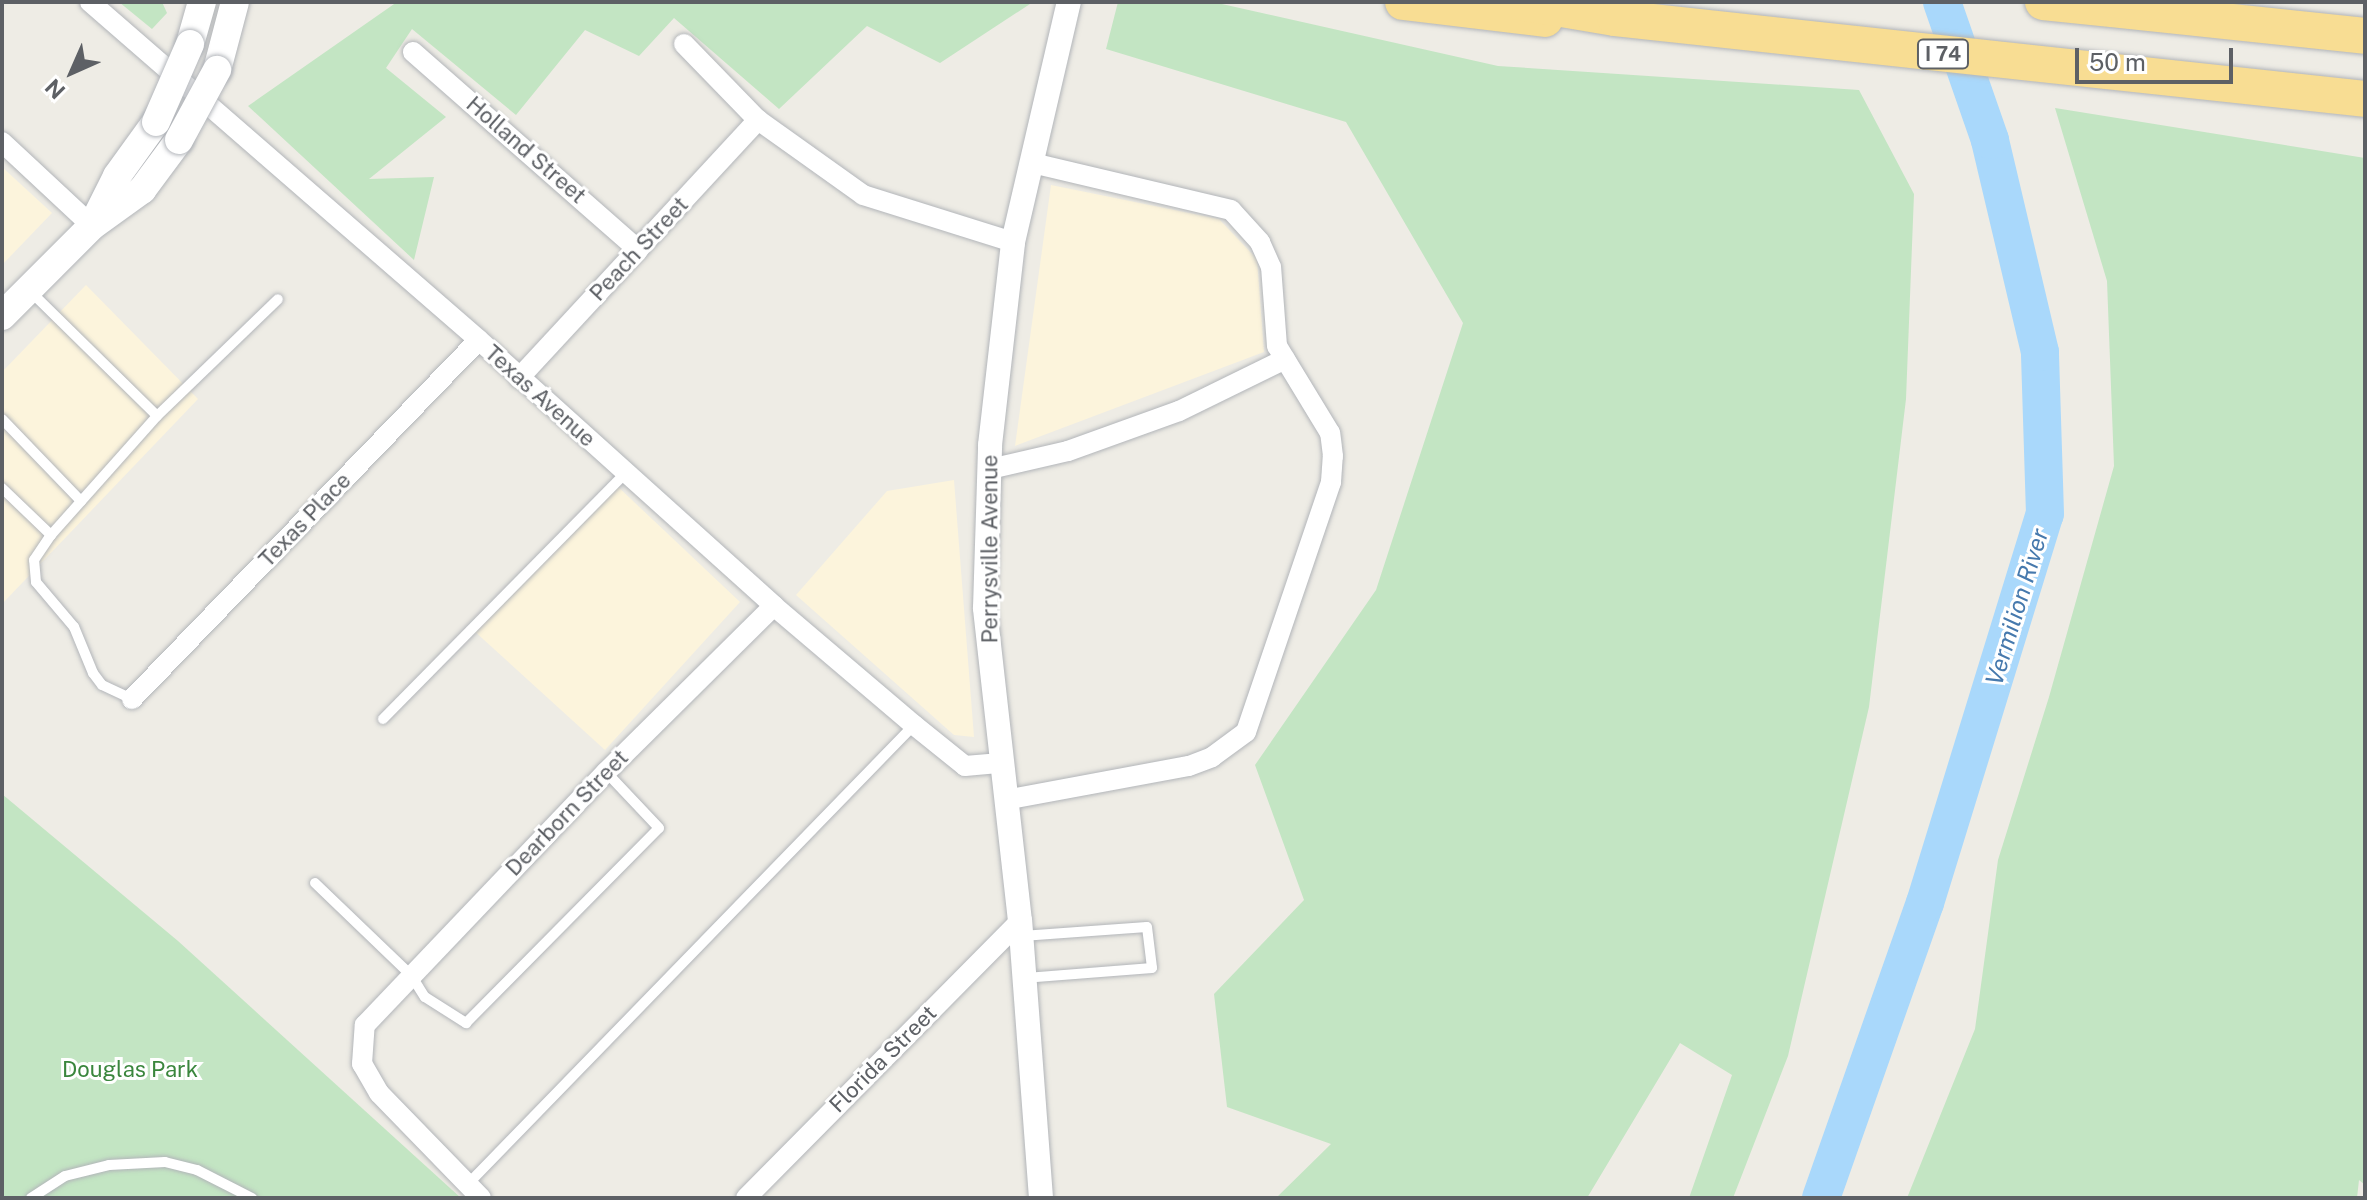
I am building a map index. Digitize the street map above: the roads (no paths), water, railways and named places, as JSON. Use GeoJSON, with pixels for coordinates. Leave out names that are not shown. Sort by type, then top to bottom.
{"type":"FeatureCollection","features":[{"type":"Feature","properties":{"kind":"highway"},"geometry":{"type":"LineString","coordinates":[[1403,2],[1533,19],[1615,18]]}},
{"type":"Feature","properties":{"kind":"highway","name":"I 74"},"geometry":{"type":"LineString","coordinates":[[1520,2],[1615,18],[2365,99]]}},
{"type":"Feature","properties":{"kind":"highway"},"geometry":{"type":"LineString","coordinates":[[2043,2],[2365,36]]}},
{"type":"Feature","properties":{"kind":"main road"},"geometry":{"type":"LineString","coordinates":[[92,226],[117,176],[156,122],[190,44],[202,2]]}},
{"type":"Feature","properties":{"kind":"main road"},"geometry":{"type":"LineString","coordinates":[[2,316],[92,226],[142,190],[179,140],[217,70],[235,2]]}},
{"type":"Feature","properties":{"kind":"street","name":"Texas Avenue"},"geometry":{"type":"LineString","coordinates":[[90,2],[479,340],[774,606],[914,725],[965,766],[1001,763]]}},
{"type":"Feature","properties":{"kind":"street","name":"Perrysville Avenue"},"geometry":{"type":"LineString","coordinates":[[1041,1198],[1020,928],[985,608],[990,469],[1013,242],[1069,2]]}},
{"type":"Feature","properties":{"kind":"street"},"geometry":{"type":"LineString","coordinates":[[684,44],[758,120],[863,195],[1013,242]]}},
{"type":"Feature","properties":{"kind":"street","name":"Holland Street"},"geometry":{"type":"LineString","coordinates":[[413,52],[638,250]]}},
{"type":"Feature","properties":{"kind":"street","name":"Peach Street"},"geometry":{"type":"LineString","coordinates":[[519,378],[758,120]]}},
{"type":"Feature","properties":{"kind":"street"},"geometry":{"type":"LineString","coordinates":[[2,142],[92,226]]}},
{"type":"Feature","properties":{"kind":"street"},"geometry":{"type":"LineString","coordinates":[[1005,800],[1189,766],[1212,757],[1246,732],[1331,482],[1333,456],[1330,433],[1277,346],[1271,267],[1260,242],[1231,210],[1032,163]]}},
{"type":"Feature","properties":{"kind":"street","name":"Texas Place"},"geometry":{"type":"LineString","coordinates":[[132,699],[479,340]]}},
{"type":"Feature","properties":{"kind":"street"},"geometry":{"type":"LineString","coordinates":[[990,469],[1068,451],[1179,411],[1285,359]]}},
{"type":"Feature","properties":{"kind":"street","name":"Dearborn Street"},"geometry":{"type":"LineString","coordinates":[[474,1191],[379,1093],[362,1064],[365,1025],[606,772],[774,606]]}},
{"type":"Feature","properties":{"kind":"street","name":"Florida Street"},"geometry":{"type":"LineString","coordinates":[[746,1198],[1020,928]]}},
{"type":"Feature","properties":{"kind":"lane"},"geometry":{"type":"LineString","coordinates":[[28,289],[157,416]]}},
{"type":"Feature","properties":{"kind":"lane"},"geometry":{"type":"LineString","coordinates":[[132,699],[102,685],[93,673],[74,627],[36,582],[34,560],[51,535],[157,416],[278,299]]}},
{"type":"Feature","properties":{"kind":"lane"},"geometry":{"type":"LineString","coordinates":[[2,419],[81,501]]}},
{"type":"Feature","properties":{"kind":"lane"},"geometry":{"type":"LineString","coordinates":[[383,719],[626,473]]}},
{"type":"Feature","properties":{"kind":"lane"},"geometry":{"type":"LineString","coordinates":[[2,488],[51,535]]}},
{"type":"Feature","properties":{"kind":"lane"},"geometry":{"type":"LineString","coordinates":[[474,1191],[914,725]]}},
{"type":"Feature","properties":{"kind":"lane"},"geometry":{"type":"LineString","coordinates":[[315,883],[411,975],[425,997],[466,1023],[659,828],[606,772]]}},
{"type":"Feature","properties":{"kind":"lane"},"geometry":{"type":"LineString","coordinates":[[1020,928],[1147,927],[1152,968],[1024,978]]}},
{"type":"Feature","properties":{"kind":"lane"},"geometry":{"type":"LineString","coordinates":[[31,1198],[65,1176],[109,1165],[165,1162],[197,1170],[252,1198]]}},
{"type":"Feature","properties":{"kind":"waterway","name":"Vermilion River"},"geometry":{"type":"LineString","coordinates":[[1821,1198],[1925,903],[2045,514],[2040,352],[1990,140],[1942,2]]}},
{"type":"Feature","properties":{"kind":"park label","name":"Douglas Park"},"geometry":{"type":"Point","coordinates":[130,1070]}}]}
